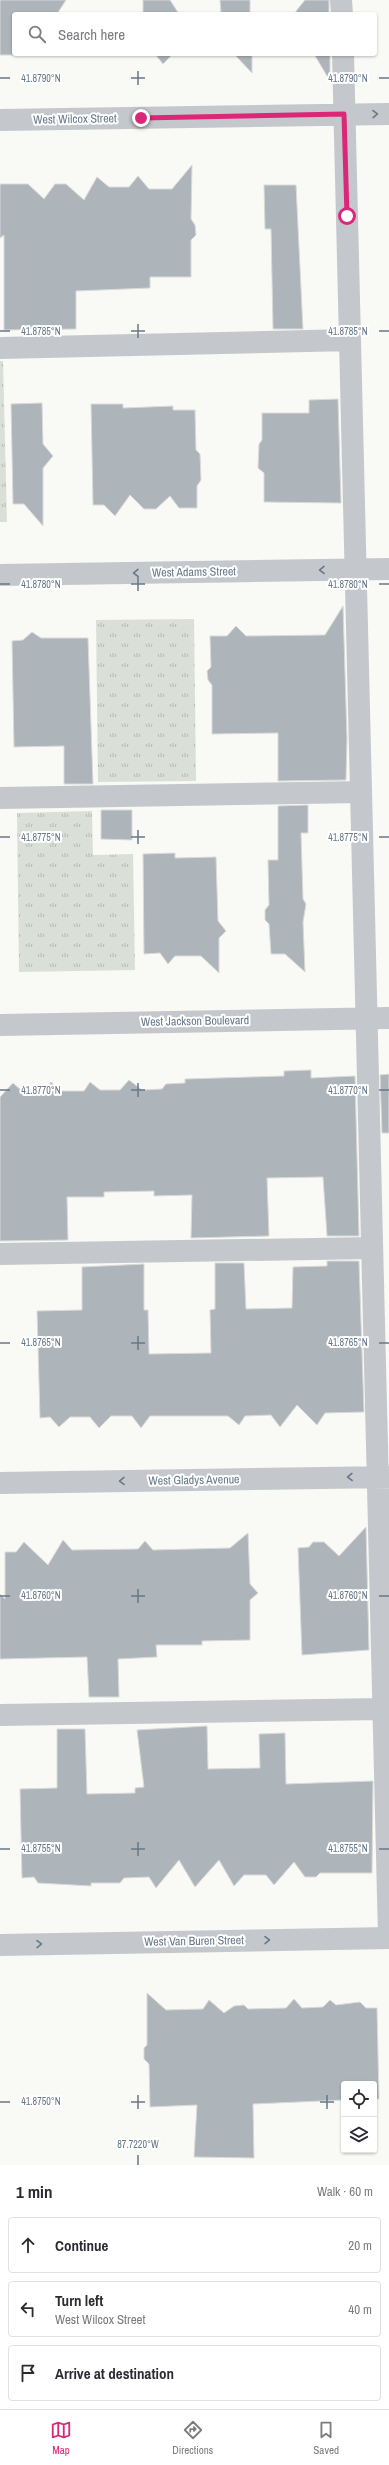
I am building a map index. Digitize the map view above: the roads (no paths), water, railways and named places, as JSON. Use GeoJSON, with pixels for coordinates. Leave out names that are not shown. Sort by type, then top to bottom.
{"type":"FeatureCollection","features":[{"type":"Feature","properties":{"kind":"street"},"geometry":{"type":"LineString","coordinates":[[341,0],[342,12]]}},
{"type":"Feature","properties":{"kind":"street"},"geometry":{"type":"LineString","coordinates":[[343,56],[372,1248],[383,1477],[383,1709],[389,1937]]}},
{"type":"Feature","properties":{"kind":"street","name":"West Wilcox Street"},"geometry":{"type":"LineString","coordinates":[[0,120],[389,114]]}},
{"type":"Feature","properties":{"kind":"street"},"geometry":{"type":"LineString","coordinates":[[0,348],[350,340]]}},
{"type":"Feature","properties":{"kind":"street","name":"West Adams Street"},"geometry":{"type":"LineString","coordinates":[[0,575],[389,569]]}},
{"type":"Feature","properties":{"kind":"street"},"geometry":{"type":"LineString","coordinates":[[0,798],[361,792]]}},
{"type":"Feature","properties":{"kind":"street","name":"West Jackson Boulevard"},"geometry":{"type":"LineString","coordinates":[[0,1024],[389,1018]]}},
{"type":"Feature","properties":{"kind":"street"},"geometry":{"type":"LineString","coordinates":[[0,1254],[372,1248]]}},
{"type":"Feature","properties":{"kind":"street","name":"West Gladys Avenue"},"geometry":{"type":"LineString","coordinates":[[0,1483],[383,1477]]}},
{"type":"Feature","properties":{"kind":"street"},"geometry":{"type":"LineString","coordinates":[[0,1715],[383,1709]]}},
{"type":"Feature","properties":{"kind":"street","name":"West Van Buren Street"},"geometry":{"type":"LineString","coordinates":[[0,1945],[389,1937]]}}]}
